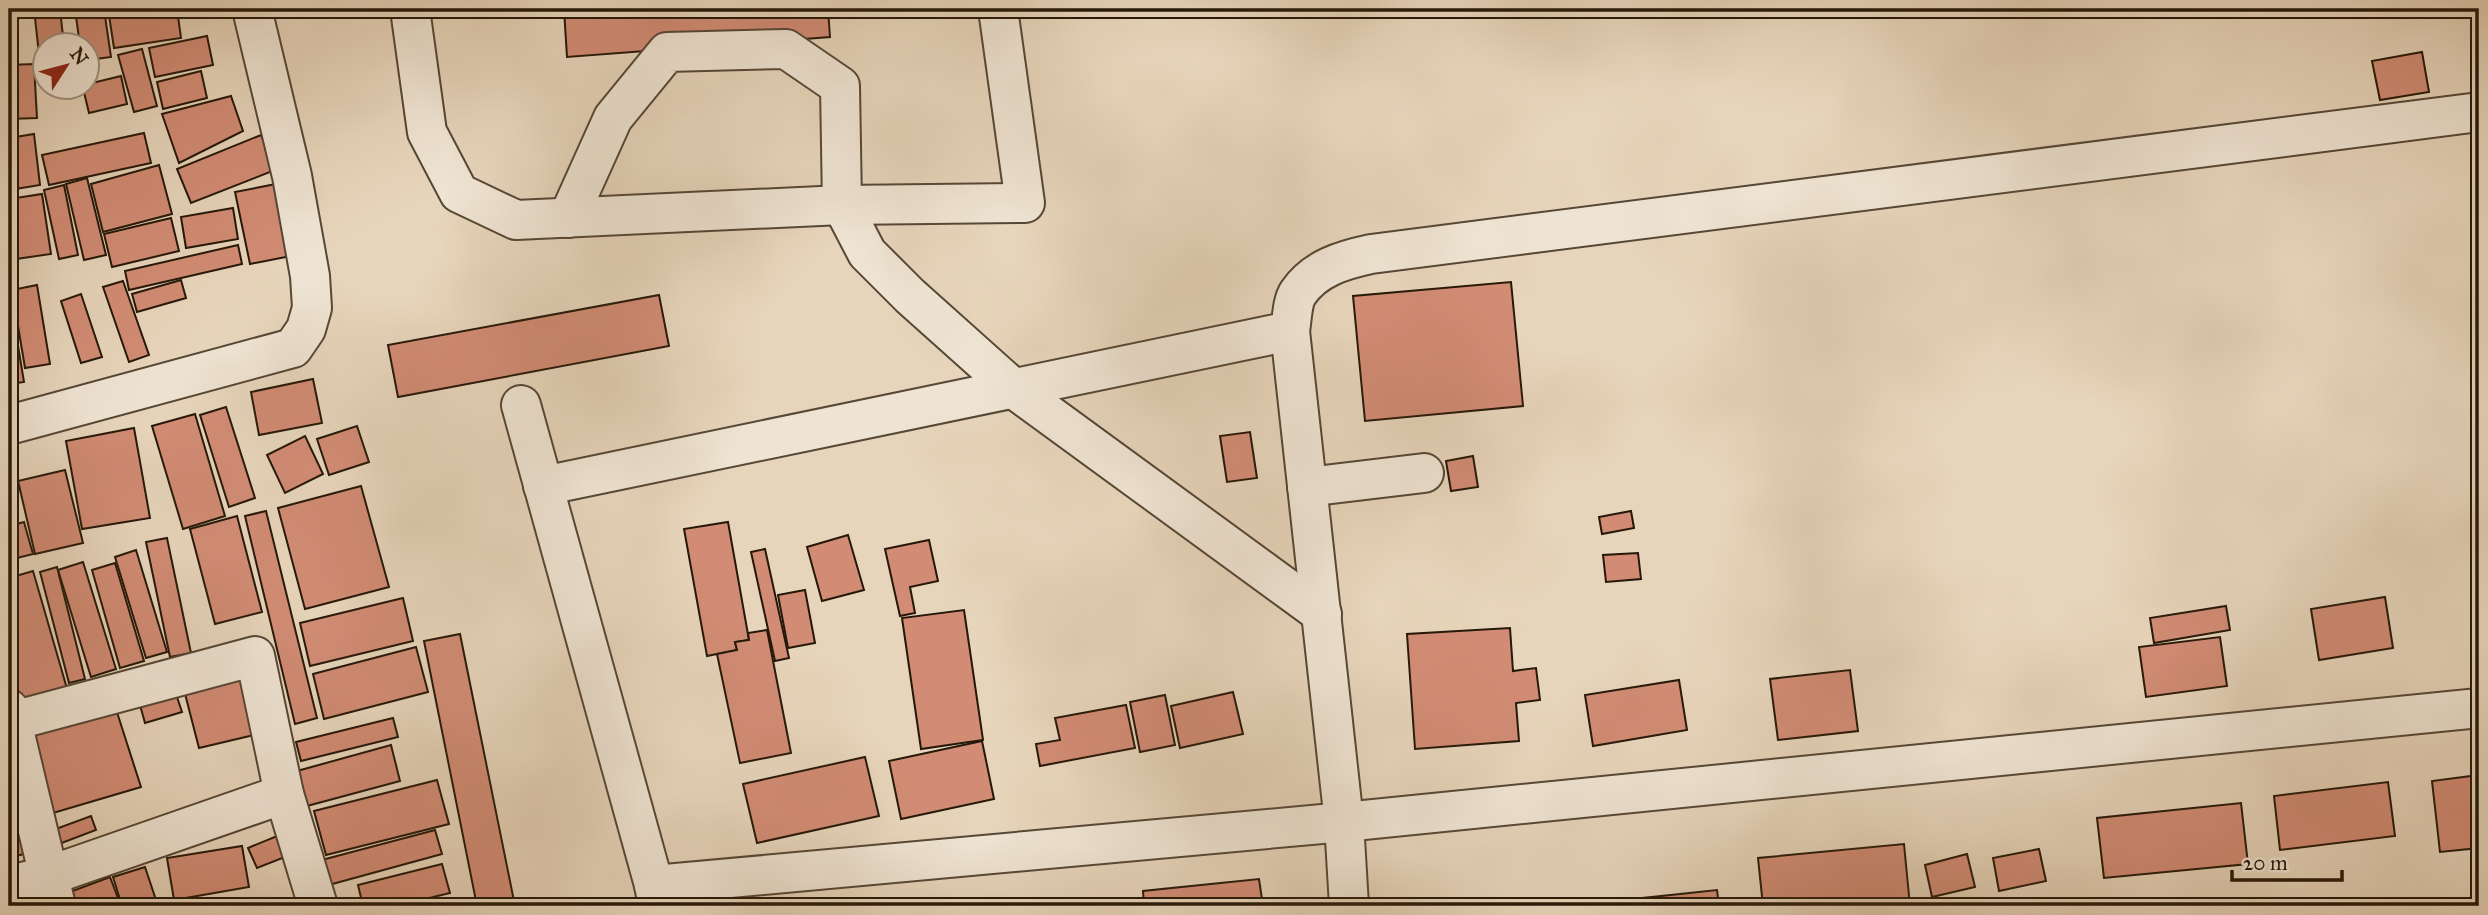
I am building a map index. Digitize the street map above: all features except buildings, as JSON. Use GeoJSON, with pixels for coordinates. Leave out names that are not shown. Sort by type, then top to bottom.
{"type":"FeatureCollection","features":[{"type":"Feature","properties":{"kind":"street"},"geometry":{"type":"LineString","coordinates":[[9,425],[293,348],[306,329],[312,308],[310,276],[292,176],[252,9]]}},
{"type":"Feature","properties":{"kind":"street"},"geometry":{"type":"LineString","coordinates":[[410,9],[427,132],[458,193],[516,220],[842,205],[1025,203],[998,9]]}},
{"type":"Feature","properties":{"kind":"street"},"geometry":{"type":"LineString","coordinates":[[568,218],[613,118],[667,52],[786,49],[840,86],[842,205],[867,253],[910,296],[1014,389],[1322,614]]}},
{"type":"Feature","properties":{"kind":"street"},"geometry":{"type":"LineString","coordinates":[[1349,906],[1345,822],[1290,331],[1297,294],[1320,272],[1340,261],[1371,254],[2479,112]]}},
{"type":"Feature","properties":{"kind":"street"},"geometry":{"type":"LineString","coordinates":[[544,486],[1290,331]]}},
{"type":"Feature","properties":{"kind":"street"},"geometry":{"type":"LineString","coordinates":[[522,405],[656,896],[1345,822],[2479,708]]}},
{"type":"Feature","properties":{"kind":"street"},"geometry":{"type":"LineString","coordinates":[[1307,487],[1424,473]]}},
{"type":"Feature","properties":{"kind":"street"},"geometry":{"type":"LineString","coordinates":[[52,891],[10,718],[255,656],[285,794],[318,906]]}},
{"type":"Feature","properties":{"kind":"street"},"geometry":{"type":"LineString","coordinates":[[9,885],[52,891],[285,794]]}}]}
